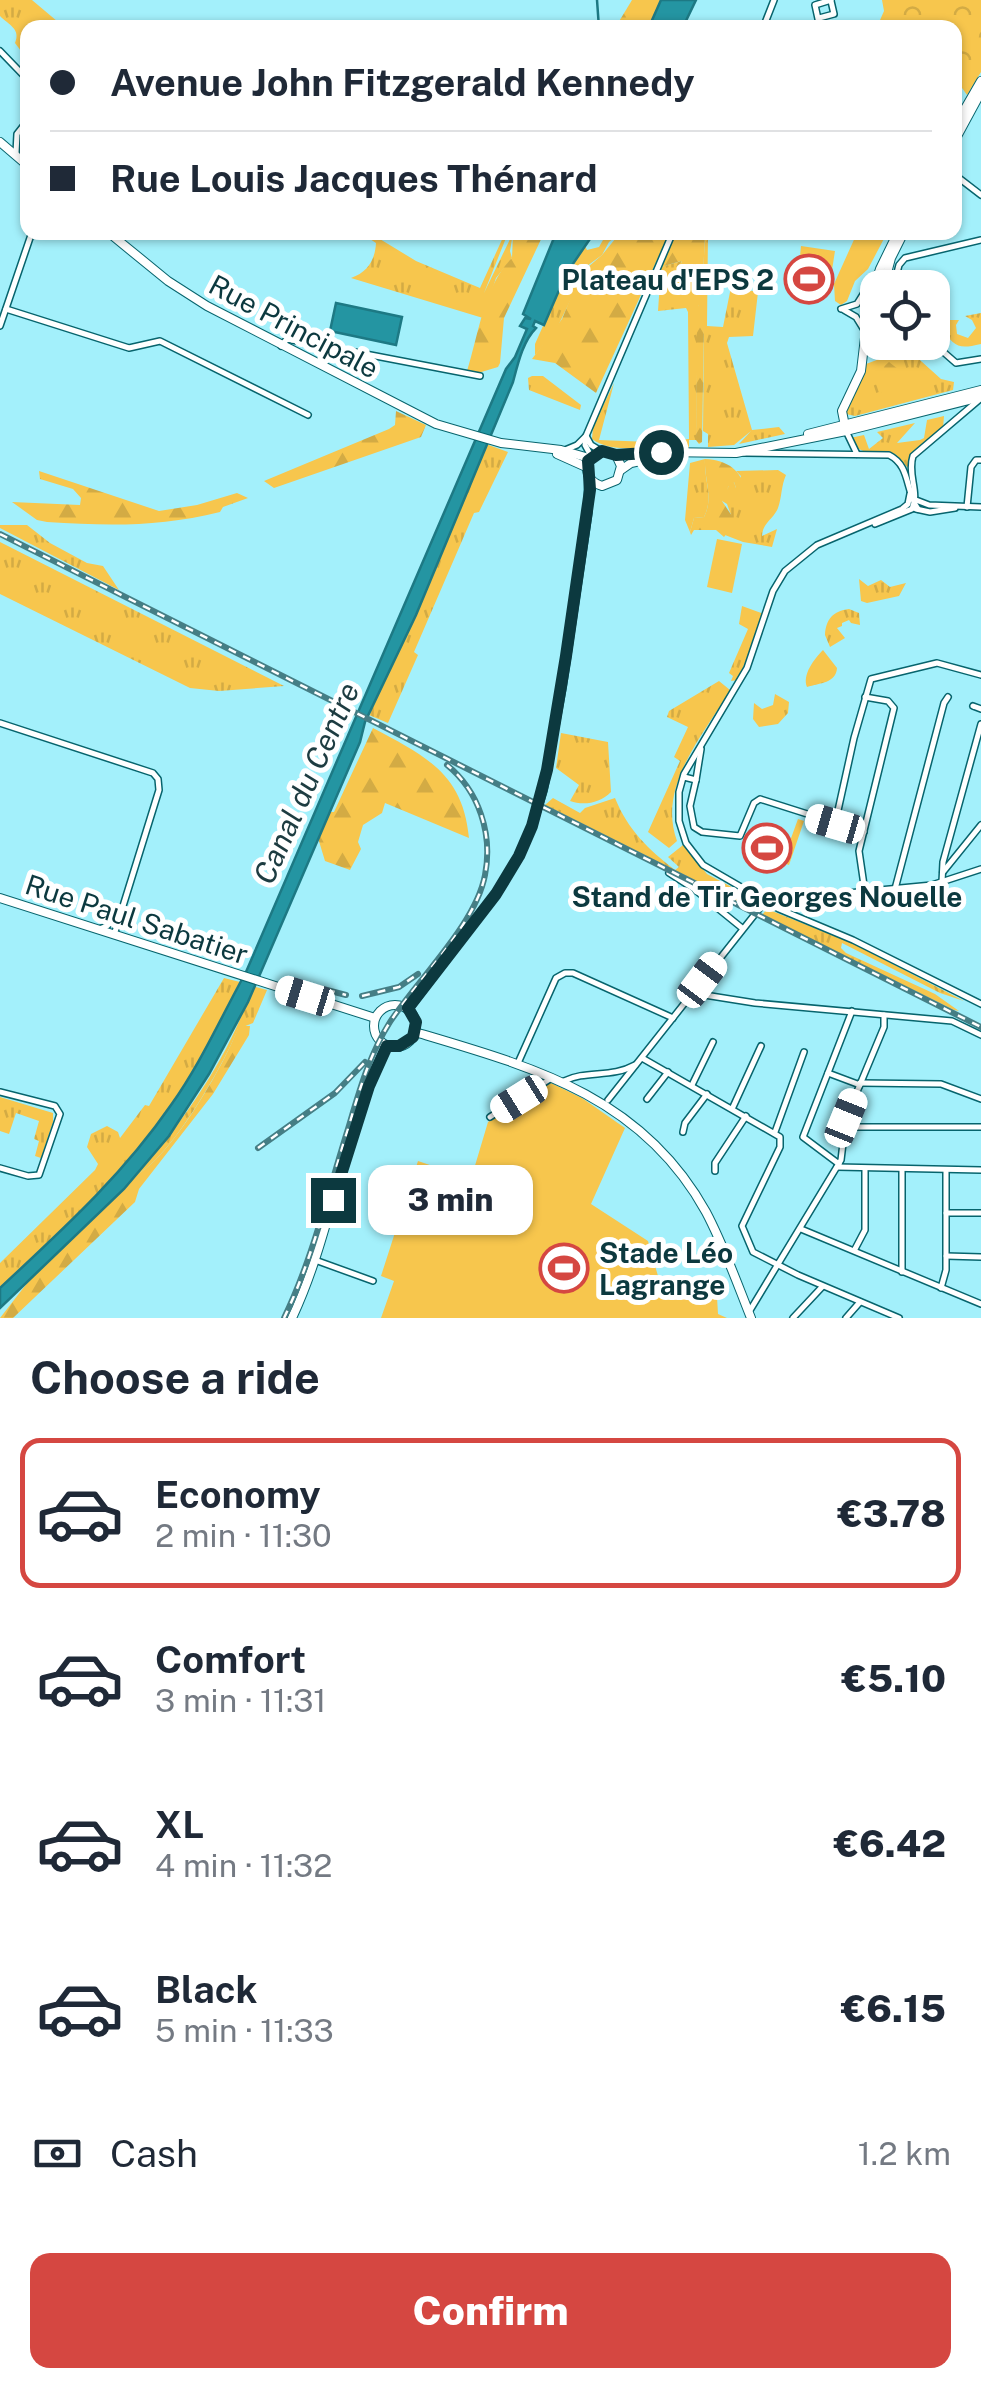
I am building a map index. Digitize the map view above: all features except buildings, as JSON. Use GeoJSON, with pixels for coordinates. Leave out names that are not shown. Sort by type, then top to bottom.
{"type":"FeatureCollection","features":[{"type":"Feature","properties":{"kind":"main road"},"geometry":{"type":"LineString","coordinates":[[962,114],[981,81]]}},
{"type":"Feature","properties":{"kind":"main road"},"geometry":{"type":"LineString","coordinates":[[962,127],[981,92]]}},
{"type":"Feature","properties":{"kind":"main road"},"geometry":{"type":"LineString","coordinates":[[0,142],[20,159]]}},
{"type":"Feature","properties":{"kind":"main road","name":"Rue Principale"},"geometry":{"type":"LineString","coordinates":[[118,240],[184,292],[432,422],[473,436],[548,450]]}},
{"type":"Feature","properties":{"kind":"main road"},"geometry":{"type":"LineString","coordinates":[[880,270],[896,240]]}},
{"type":"Feature","properties":{"kind":"main road"},"geometry":{"type":"LineString","coordinates":[[888,270],[898,240]]}},
{"type":"Feature","properties":{"kind":"main road"},"geometry":{"type":"LineString","coordinates":[[845,428],[842,411],[861,371],[862,360]]}},
{"type":"Feature","properties":{"kind":"main road"},"geometry":{"type":"LineString","coordinates":[[408,1008],[496,894],[532,826],[554,734],[588,511],[589,465],[602,451],[616,455],[736,453],[981,396]]}},
{"type":"Feature","properties":{"kind":"main road"},"geometry":{"type":"LineString","coordinates":[[548,450],[561,450],[589,465],[606,486]]}},
{"type":"Feature","properties":{"kind":"main road"},"geometry":{"type":"LineString","coordinates":[[548,450],[589,465]]}},
{"type":"Feature","properties":{"kind":"main road"},"geometry":{"type":"LineString","coordinates":[[588,511],[606,486],[617,480],[621,470],[631,463],[676,454]]}},
{"type":"Feature","properties":{"kind":"main road"},"geometry":{"type":"LineString","coordinates":[[616,455],[621,470]]}},
{"type":"Feature","properties":{"kind":"main road","name":"Rue Paul Sabatier"},"geometry":{"type":"LineString","coordinates":[[0,898],[375,1018]]}},
{"type":"Feature","properties":{"kind":"main road"},"geometry":{"type":"LineString","coordinates":[[387,1046],[376,1035],[375,1018],[389,1005],[408,1008]]}},
{"type":"Feature","properties":{"kind":"main road"},"geometry":{"type":"LineString","coordinates":[[387,1046],[405,1044],[415,1032],[416,1022],[408,1008]]}},
{"type":"Feature","properties":{"kind":"main road"},"geometry":{"type":"LineString","coordinates":[[415,1032],[518,1063],[605,1102],[652,1142],[692,1190],[714,1230],[750,1315]]}},
{"type":"Feature","properties":{"kind":"main road"},"geometry":{"type":"LineString","coordinates":[[292,1318],[366,1094],[387,1046]]}},
{"type":"Feature","properties":{"kind":"street"},"geometry":{"type":"LineString","coordinates":[[831,1],[834,14],[818,18],[815,5],[831,1]]}},
{"type":"Feature","properties":{"kind":"street"},"geometry":{"type":"LineString","coordinates":[[0,51],[20,72]]}},
{"type":"Feature","properties":{"kind":"street"},"geometry":{"type":"LineString","coordinates":[[15,155],[16,134],[20,129]]}},
{"type":"Feature","properties":{"kind":"street"},"geometry":{"type":"LineString","coordinates":[[0,326],[29,240]]}},
{"type":"Feature","properties":{"kind":"street"},"geometry":{"type":"LineString","coordinates":[[589,465],[586,436],[670,240]]}},
{"type":"Feature","properties":{"kind":"street"},"geometry":{"type":"LineString","coordinates":[[898,270],[904,258],[981,240]]}},
{"type":"Feature","properties":{"kind":"street"},"geometry":{"type":"LineString","coordinates":[[860,303],[841,309],[860,323]]}},
{"type":"Feature","properties":{"kind":"street"},"geometry":{"type":"LineString","coordinates":[[6,309],[129,348],[160,341],[308,415]]}},
{"type":"Feature","properties":{"kind":"street"},"geometry":{"type":"LineString","coordinates":[[282,346],[287,339],[480,376]]}},
{"type":"Feature","properties":{"kind":"street"},"geometry":{"type":"LineString","coordinates":[[950,358],[956,363],[981,359]]}},
{"type":"Feature","properties":{"kind":"street"},"geometry":{"type":"LineString","coordinates":[[914,504],[910,468],[913,456],[981,396]]}},
{"type":"Feature","properties":{"kind":"street"},"geometry":{"type":"LineString","coordinates":[[943,404],[947,428]]}},
{"type":"Feature","properties":{"kind":"street"},"geometry":{"type":"LineString","coordinates":[[845,428],[857,454]]}},
{"type":"Feature","properties":{"kind":"street"},"geometry":{"type":"LineString","coordinates":[[561,450],[577,445],[586,436]]}},
{"type":"Feature","properties":{"kind":"street"},"geometry":{"type":"LineString","coordinates":[[586,436],[591,445],[602,451]]}},
{"type":"Feature","properties":{"kind":"street"},"geometry":{"type":"LineString","coordinates":[[736,453],[889,456],[899,460],[904,468],[914,504]]}},
{"type":"Feature","properties":{"kind":"street"},"geometry":{"type":"LineString","coordinates":[[968,507],[971,467],[981,460]]}},
{"type":"Feature","properties":{"kind":"street"},"geometry":{"type":"LineString","coordinates":[[867,525],[897,518],[914,504]]}},
{"type":"Feature","properties":{"kind":"street"},"geometry":{"type":"LineString","coordinates":[[981,506],[914,504],[816,544],[785,571],[774,590],[747,668],[683,777],[678,815],[690,850],[712,872],[981,1004]]}},
{"type":"Feature","properties":{"kind":"street"},"geometry":{"type":"LineString","coordinates":[[835,824],[873,678],[929,664],[954,666],[981,675]]}},
{"type":"Feature","properties":{"kind":"street"},"geometry":{"type":"LineString","coordinates":[[894,888],[948,696]]}},
{"type":"Feature","properties":{"kind":"street"},"geometry":{"type":"LineString","coordinates":[[864,892],[859,856],[894,708],[888,701],[866,697]]}},
{"type":"Feature","properties":{"kind":"street"},"geometry":{"type":"LineString","coordinates":[[973,706],[981,709]]}},
{"type":"Feature","properties":{"kind":"street"},"geometry":{"type":"LineString","coordinates":[[0,724],[153,773],[158,778],[159,790],[114,936]]}},
{"type":"Feature","properties":{"kind":"street"},"geometry":{"type":"LineString","coordinates":[[942,882],[981,724]]}},
{"type":"Feature","properties":{"kind":"street"},"geometry":{"type":"LineString","coordinates":[[700,747],[690,806],[698,831],[740,836],[754,803],[760,800],[864,832]]}},
{"type":"Feature","properties":{"kind":"street"},"geometry":{"type":"LineString","coordinates":[[683,777],[696,780]]}},
{"type":"Feature","properties":{"kind":"street"},"geometry":{"type":"LineString","coordinates":[[943,872],[981,826]]}},
{"type":"Feature","properties":{"kind":"street"},"geometry":{"type":"LineString","coordinates":[[605,1102],[759,907],[768,901],[942,882],[981,869]]}},
{"type":"Feature","properties":{"kind":"street"},"geometry":{"type":"LineString","coordinates":[[669,873],[694,888],[742,928]]}},
{"type":"Feature","properties":{"kind":"street"},"geometry":{"type":"LineString","coordinates":[[794,898],[799,917]]}},
{"type":"Feature","properties":{"kind":"street"},"geometry":{"type":"LineString","coordinates":[[786,899],[787,912]]}},
{"type":"Feature","properties":{"kind":"street"},"geometry":{"type":"LineString","coordinates":[[96,930],[115,920],[122,908]]}},
{"type":"Feature","properties":{"kind":"street"},"geometry":{"type":"LineString","coordinates":[[518,1063],[556,978],[565,973],[673,1018]]}},
{"type":"Feature","properties":{"kind":"street"},"geometry":{"type":"LineString","coordinates":[[692,993],[755,1003],[952,1021],[981,1035]]}},
{"type":"Feature","properties":{"kind":"street"},"geometry":{"type":"LineString","coordinates":[[852,1011],[807,1127],[815,1146],[838,1166],[865,1170],[981,1170]]}},
{"type":"Feature","properties":{"kind":"street"},"geometry":{"type":"LineString","coordinates":[[750,1315],[838,1166],[844,1147],[844,1126],[884,1026],[884,1015]]}},
{"type":"Feature","properties":{"kind":"street"},"geometry":{"type":"LineString","coordinates":[[692,1086],[713,1042]]}},
{"type":"Feature","properties":{"kind":"street"},"geometry":{"type":"LineString","coordinates":[[733,1108],[761,1046]]}},
{"type":"Feature","properties":{"kind":"street"},"geometry":{"type":"LineString","coordinates":[[775,1132],[804,1052]]}},
{"type":"Feature","properties":{"kind":"street"},"geometry":{"type":"LineString","coordinates":[[564,1081],[616,1073],[640,1061],[668,1072],[775,1132],[780,1137],[780,1147],[742,1226],[754,1252],[899,1318]]}},
{"type":"Feature","properties":{"kind":"street"},"geometry":{"type":"LineString","coordinates":[[647,1099],[668,1072]]}},
{"type":"Feature","properties":{"kind":"street"},"geometry":{"type":"LineString","coordinates":[[616,1073],[618,1086]]}},
{"type":"Feature","properties":{"kind":"street"},"geometry":{"type":"LineString","coordinates":[[828,1073],[860,1084],[940,1084],[981,1100]]}},
{"type":"Feature","properties":{"kind":"street"},"geometry":{"type":"LineString","coordinates":[[490,1118],[551,1076]]}},
{"type":"Feature","properties":{"kind":"street"},"geometry":{"type":"LineString","coordinates":[[0,1092],[55,1106],[60,1114],[39,1175],[0,1168]]}},
{"type":"Feature","properties":{"kind":"street"},"geometry":{"type":"LineString","coordinates":[[684,1132],[707,1094]]}},
{"type":"Feature","properties":{"kind":"street"},"geometry":{"type":"LineString","coordinates":[[715,1171],[715,1163],[746,1116]]}},
{"type":"Feature","properties":{"kind":"street"},"geometry":{"type":"LineString","coordinates":[[844,1126],[981,1127]]}},
{"type":"Feature","properties":{"kind":"street"},"geometry":{"type":"LineString","coordinates":[[854,1250],[865,1230],[865,1170]]}},
{"type":"Feature","properties":{"kind":"street"},"geometry":{"type":"LineString","coordinates":[[902,1170],[902,1272]]}},
{"type":"Feature","properties":{"kind":"street"},"geometry":{"type":"LineString","coordinates":[[941,1288],[946,1256],[946,1170]]}},
{"type":"Feature","properties":{"kind":"street"},"geometry":{"type":"LineString","coordinates":[[946,1213],[981,1213]]}},
{"type":"Feature","properties":{"kind":"street"},"geometry":{"type":"LineString","coordinates":[[801,1229],[981,1304]]}},
{"type":"Feature","properties":{"kind":"street"},"geometry":{"type":"LineString","coordinates":[[946,1256],[981,1256]]}},
{"type":"Feature","properties":{"kind":"street"},"geometry":{"type":"LineString","coordinates":[[314,1260],[374,1281]]}},
{"type":"Feature","properties":{"kind":"street"},"geometry":{"type":"LineString","coordinates":[[794,1318],[823,1286]]}},
{"type":"Feature","properties":{"kind":"street"},"geometry":{"type":"LineString","coordinates":[[846,1318],[860,1302]]}},
{"type":"Feature","properties":{"kind":"green space"},"geometry":{"type":"Polygon","coordinates":[[[0,0],[32,0],[56,20],[20,20],[20,50],[15,43],[15,31],[0,16],[0,0]]]}},
{"type":"Feature","properties":{"kind":"green space"},"geometry":{"type":"Polygon","coordinates":[[[632,0],[661,0],[652,20],[620,20],[632,0]]]}},
{"type":"Feature","properties":{"kind":"green space"},"geometry":{"type":"Polygon","coordinates":[[[882,0],[981,0],[981,72],[967,95],[962,88],[962,20],[880,20],[884,11],[882,0]]]}},
{"type":"Feature","properties":{"kind":"green space"},"geometry":{"type":"Polygon","coordinates":[[[372,240],[382,240],[416,261],[480,288],[505,240],[484,293],[510,240],[512,258],[496,278],[483,318],[351,278],[366,269],[376,243],[372,240]]]}},
{"type":"Feature","properties":{"kind":"green space"},"geometry":{"type":"Polygon","coordinates":[[[513,240],[541,240],[504,318],[498,367],[478,373],[467,371],[483,311],[495,282],[512,258],[513,240]]]}},
{"type":"Feature","properties":{"kind":"green space"},"geometry":{"type":"Polygon","coordinates":[[[603,240],[611,240],[602,255],[587,266],[556,330],[535,355],[535,344],[566,274],[585,246],[587,250],[599,247],[603,240]]]}},
{"type":"Feature","properties":{"kind":"green space"},"geometry":{"type":"Polygon","coordinates":[[[614,240],[666,240],[596,393],[555,363],[532,359],[562,319],[581,273],[614,240]]]}},
{"type":"Feature","properties":{"kind":"green space"},"geometry":{"type":"Polygon","coordinates":[[[673,240],[705,240],[700,281],[698,277],[688,279],[681,261],[661,267],[673,240]]]}},
{"type":"Feature","properties":{"kind":"green space"},"geometry":{"type":"Polygon","coordinates":[[[705,240],[708,240],[707,326],[723,327],[731,287],[758,292],[753,336],[729,337],[727,343],[752,430],[779,427],[785,434],[739,444],[751,431],[734,445],[708,447],[708,434],[703,431],[704,329],[698,305],[696,440],[689,440],[689,449],[656,448],[656,442],[689,439],[688,312],[686,308],[658,311],[661,267],[681,261],[688,279],[703,279],[705,240]]]}},
{"type":"Feature","properties":{"kind":"green space"},"geometry":{"type":"Polygon","coordinates":[[[854,240],[883,240],[868,269],[860,270],[847,301],[841,305],[835,301],[834,284],[854,240]]]}},
{"type":"Feature","properties":{"kind":"green space"},"geometry":{"type":"Polygon","coordinates":[[[801,246],[835,251],[832,270],[799,266],[801,246]]]}},
{"type":"Feature","properties":{"kind":"green space"},"geometry":{"type":"Polygon","coordinates":[[[697,304],[704,312],[699,444],[696,440],[697,304]]]}},
{"type":"Feature","properties":{"kind":"green space"},"geometry":{"type":"Polygon","coordinates":[[[981,313],[981,344],[966,347],[950,340],[950,320],[959,320],[957,334],[968,338],[976,328],[965,316],[981,313]]]}},
{"type":"Feature","properties":{"kind":"green space"},"geometry":{"type":"Polygon","coordinates":[[[877,360],[920,360],[941,379],[954,382],[953,390],[855,416],[846,414],[866,364],[877,360]]]}},
{"type":"Feature","properties":{"kind":"green space"},"geometry":{"type":"Polygon","coordinates":[[[889,362],[912,380],[900,392],[882,394],[876,384],[878,372],[889,362]]]}},
{"type":"Feature","properties":{"kind":"green space"},"geometry":{"type":"Polygon","coordinates":[[[543,376],[581,405],[580,410],[529,390],[528,378],[543,376]]]}},
{"type":"Feature","properties":{"kind":"green space"},"geometry":{"type":"Polygon","coordinates":[[[614,383],[599,440],[651,442],[652,448],[613,447],[592,439],[593,427],[614,383]]]}},
{"type":"Feature","properties":{"kind":"green space"},"geometry":{"type":"Polygon","coordinates":[[[396,411],[426,425],[421,437],[274,488],[264,481],[389,429],[395,425],[396,411]]]}},
{"type":"Feature","properties":{"kind":"green space"},"geometry":{"type":"Polygon","coordinates":[[[944,416],[943,428],[912,452],[908,468],[895,454],[863,451],[850,438],[864,435],[869,449],[883,438],[877,432],[915,423],[897,443],[920,440],[924,438],[927,420],[944,416]]]}},
{"type":"Feature","properties":{"kind":"green space"},"geometry":{"type":"Polygon","coordinates":[[[486,444],[508,452],[479,512],[474,513],[388,723],[369,715],[486,444]]]}},
{"type":"Feature","properties":{"kind":"green space"},"geometry":{"type":"Polygon","coordinates":[[[705,459],[707,510],[704,517],[694,518],[690,532],[685,520],[690,463],[705,459]]]}},
{"type":"Feature","properties":{"kind":"green space"},"geometry":{"type":"Polygon","coordinates":[[[705,459],[732,468],[744,485],[745,493],[739,497],[734,482],[722,501],[736,522],[724,537],[716,530],[694,530],[691,535],[690,532],[694,518],[704,517],[707,510],[705,459]]]}},
{"type":"Feature","properties":{"kind":"green space"},"geometry":{"type":"Polygon","coordinates":[[[778,470],[786,475],[779,504],[762,536],[777,529],[772,547],[725,535],[731,515],[722,501],[730,483],[734,482],[736,488],[741,476],[736,471],[778,470]]]}},
{"type":"Feature","properties":{"kind":"green space"},"geometry":{"type":"Polygon","coordinates":[[[39,471],[159,511],[237,493],[248,498],[223,507],[220,512],[155,523],[47,522],[37,520],[12,502],[80,505],[81,498],[73,489],[40,479],[39,471]]]}},
{"type":"Feature","properties":{"kind":"green space"},"geometry":{"type":"Polygon","coordinates":[[[27,525],[87,563],[103,566],[119,590],[0,528],[27,525]]]}},
{"type":"Feature","properties":{"kind":"green space"},"geometry":{"type":"Polygon","coordinates":[[[717,539],[742,544],[732,593],[707,587],[717,539]]]}},
{"type":"Feature","properties":{"kind":"green space"},"geometry":{"type":"Polygon","coordinates":[[[0,542],[284,686],[219,691],[190,688],[0,594],[0,542]]]}},
{"type":"Feature","properties":{"kind":"green space"},"geometry":{"type":"Polygon","coordinates":[[[859,579],[868,586],[881,580],[890,587],[906,583],[899,596],[867,603],[861,601],[859,579]]]}},
{"type":"Feature","properties":{"kind":"green space"},"geometry":{"type":"Polygon","coordinates":[[[742,606],[764,614],[738,680],[731,681],[733,676],[729,673],[748,629],[739,624],[742,606]]]}},
{"type":"Feature","properties":{"kind":"green space"},"geometry":{"type":"Polygon","coordinates":[[[849,609],[859,613],[860,625],[849,620],[842,623],[837,628],[845,638],[830,647],[825,635],[829,620],[849,609]]]}},
{"type":"Feature","properties":{"kind":"green space"},"geometry":{"type":"Polygon","coordinates":[[[823,650],[837,668],[836,673],[826,682],[807,687],[807,672],[823,650]]]}},
{"type":"Feature","properties":{"kind":"green space"},"geometry":{"type":"Polygon","coordinates":[[[719,681],[730,690],[696,743],[678,781],[672,821],[677,841],[669,848],[648,832],[680,761],[674,757],[688,727],[667,717],[669,711],[719,681]]]}},
{"type":"Feature","properties":{"kind":"green space"},"geometry":{"type":"Polygon","coordinates":[[[775,694],[789,702],[788,713],[778,724],[759,727],[753,719],[754,703],[762,709],[773,705],[775,694]]]}},
{"type":"Feature","properties":{"kind":"green space"},"geometry":{"type":"Polygon","coordinates":[[[373,728],[425,758],[450,782],[459,797],[469,838],[385,803],[382,813],[363,825],[358,842],[361,849],[350,870],[325,861],[318,838],[373,728]]]}},
{"type":"Feature","properties":{"kind":"green space"},"geometry":{"type":"Polygon","coordinates":[[[561,733],[608,742],[611,792],[607,796],[592,802],[570,801],[579,785],[556,768],[561,733]]]}},
{"type":"Feature","properties":{"kind":"green space"},"geometry":{"type":"Polygon","coordinates":[[[553,798],[580,813],[615,798],[640,838],[675,870],[679,867],[668,857],[683,845],[707,874],[745,894],[753,907],[750,908],[545,805],[553,798]]]}},
{"type":"Feature","properties":{"kind":"green space","name":"Stand de Tir Georges Nouelle"},"geometry":{"type":"Polygon","coordinates":[[[798,819],[804,821],[789,865],[775,860],[771,873],[763,870],[768,858],[758,854],[761,844],[786,852],[798,819]]]}},
{"type":"Feature","properties":{"kind":"green space"},"geometry":{"type":"Polygon","coordinates":[[[767,909],[852,943],[964,1001],[940,993],[842,943],[846,953],[935,994],[959,1011],[954,1010],[762,915],[767,909]]]}},
{"type":"Feature","properties":{"kind":"green space"},"geometry":{"type":"Polygon","coordinates":[[[224,978],[240,982],[200,1058],[153,1131],[102,1191],[0,1288],[0,1263],[95,1170],[98,1164],[87,1147],[91,1134],[107,1126],[118,1132],[120,1138],[145,1105],[149,1106],[224,978]]]}},
{"type":"Feature","properties":{"kind":"green space"},"geometry":{"type":"Polygon","coordinates":[[[252,986],[267,990],[253,1023],[238,1029],[180,1131],[150,1166],[136,1175],[171,1133],[219,1062],[252,986]]]}},
{"type":"Feature","properties":{"kind":"green space"},"geometry":{"type":"Polygon","coordinates":[[[250,1026],[249,1035],[213,1094],[139,1189],[135,1202],[13,1318],[0,1318],[28,1282],[136,1175],[150,1166],[180,1131],[209,1086],[238,1028],[250,1026]]]}},
{"type":"Feature","properties":{"kind":"green space"},"geometry":{"type":"Polygon","coordinates":[[[551,1083],[582,1098],[625,1128],[591,1204],[648,1241],[664,1297],[717,1297],[718,1314],[727,1318],[381,1318],[394,1281],[381,1276],[418,1161],[471,1179],[488,1122],[551,1083]]]}},
{"type":"Feature","properties":{"kind":"green space"},"geometry":{"type":"Polygon","coordinates":[[[0,1097],[53,1113],[41,1158],[35,1156],[39,1141],[34,1139],[39,1121],[16,1113],[9,1134],[0,1131],[0,1097]]]}},
{"type":"Feature","properties":{"kind":"water"},"geometry":{"type":"Polygon","coordinates":[[[661,0],[696,0],[686,20],[652,20],[661,0]]]}},
{"type":"Feature","properties":{"kind":"water"},"geometry":{"type":"Polygon","coordinates":[[[553,240],[589,240],[566,274],[544,325],[535,321],[536,328],[524,346],[513,382],[416,615],[365,722],[360,742],[248,1002],[209,1074],[169,1136],[124,1189],[0,1308],[0,1288],[90,1201],[152,1131],[192,1073],[246,972],[506,369],[527,329],[520,326],[525,318],[531,319],[523,314],[553,240]]]}},
{"type":"Feature","properties":{"kind":"water"},"geometry":{"type":"Polygon","coordinates":[[[336,303],[402,317],[396,345],[330,331],[336,303]]]}},
{"type":"Feature","properties":{"kind":"waterway"},"geometry":{"type":"LineString","coordinates":[[597,0],[598,20]]}},
{"type":"Feature","properties":{"kind":"railway"},"geometry":{"type":"LineString","coordinates":[[0,534],[981,1027]]}},
{"type":"Feature","properties":{"kind":"railway"},"geometry":{"type":"LineString","coordinates":[[284,1318],[312,1248],[376,1047],[402,1005],[458,932],[485,875],[487,844],[481,814],[468,787],[447,765]]}},
{"type":"Feature","properties":{"kind":"railway"},"geometry":{"type":"LineString","coordinates":[[362,996],[399,987],[418,974]]}},
{"type":"Feature","properties":{"kind":"railway"},"geometry":{"type":"LineString","coordinates":[[296,982],[346,995]]}},
{"type":"Feature","properties":{"kind":"railway"},"geometry":{"type":"LineString","coordinates":[[258,1148],[335,1093],[365,1062]]}},
{"type":"Feature","properties":{"kind":"place","name":"Plateau d'EPS 2"},"geometry":{"type":"Point","coordinates":[809,279]}},
{"type":"Feature","properties":{"kind":"place","name":"Stand de Tir Georges Nouelle"},"geometry":{"type":"Point","coordinates":[767,848]}},
{"type":"Feature","properties":{"kind":"place","name":"Stade Léo Lagrange"},"geometry":{"type":"Point","coordinates":[564,1268]}},
{"type":"Feature","properties":{"kind":"route"},"geometry":{"type":"LineString","coordinates":[[333,1200],[369,1086],[387,1046],[405,1044],[413,1037],[416,1022],[408,1008],[496,894],[532,826],[547,770],[566,656],[590,490],[588,461],[602,451],[616,455],[661,452]]}},
{"type":"Feature","properties":{"kind":"water label","name":"Canal du Centre"},"geometry":{"type":"Point","coordinates":[306,783]}}]}
